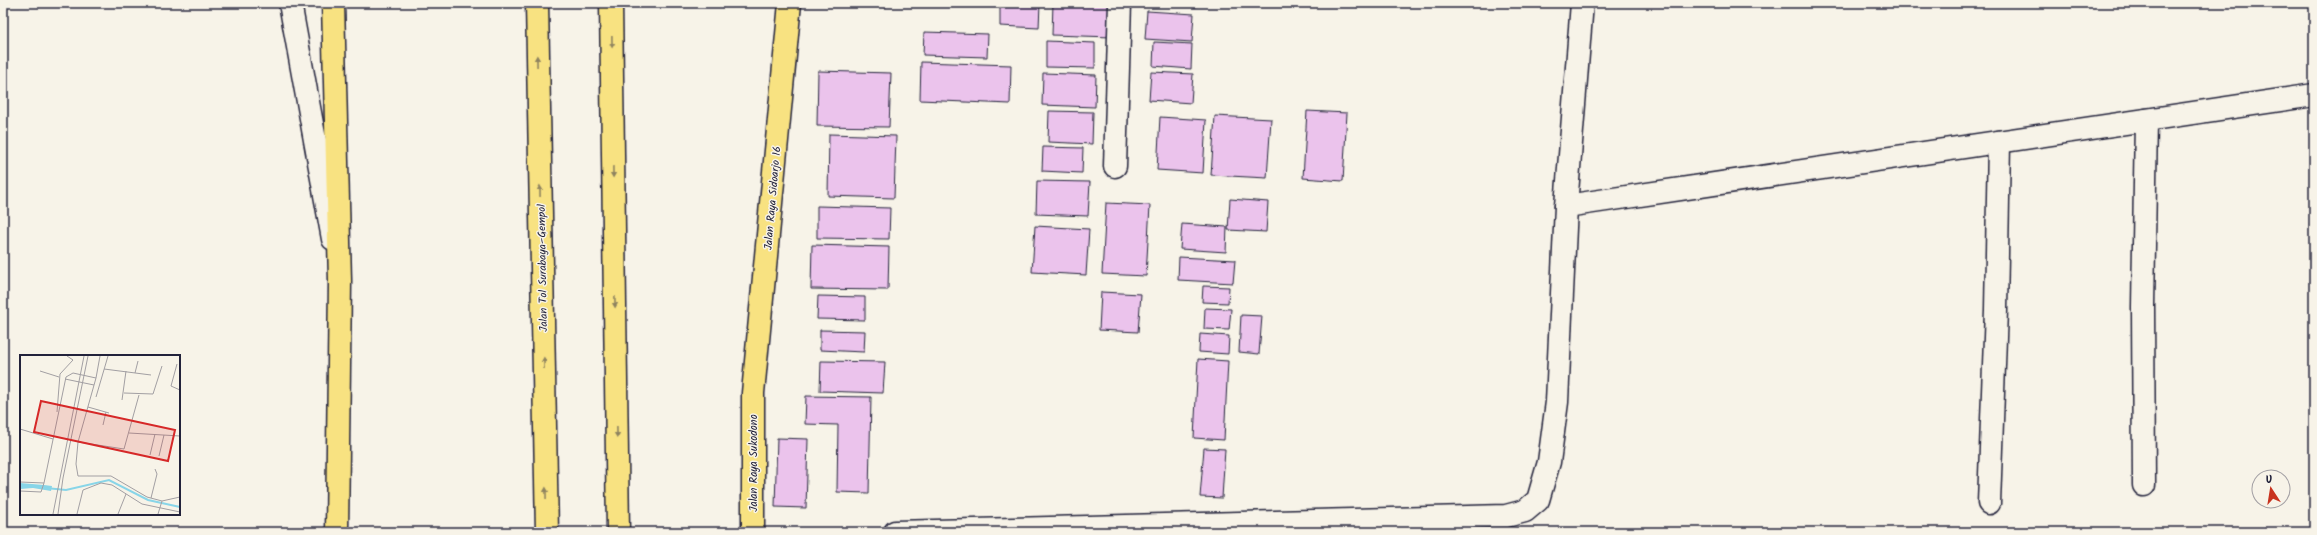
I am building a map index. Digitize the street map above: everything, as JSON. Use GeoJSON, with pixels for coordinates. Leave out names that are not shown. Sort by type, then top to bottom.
{"type":"FeatureCollection","features":[{"type":"Feature","properties":{"kind":"main road"},"geometry":{"type":"LineString","coordinates":[[333,3],[340,282],[337,532]]}},
{"type":"Feature","properties":{"kind":"main road","name":"Jalan Tol Surabaya–Gempol"},"geometry":{"type":"LineString","coordinates":[[537,3],[547,532]]}},
{"type":"Feature","properties":{"kind":"main road"},"geometry":{"type":"LineString","coordinates":[[611,3],[618,532]]}},
{"type":"Feature","properties":{"kind":"main road","name":"Jalan Raya Sidoarjo 16"},"geometry":{"type":"LineString","coordinates":[[753,393],[790,3]]}},
{"type":"Feature","properties":{"kind":"main road","name":"Jalan Raya Sukodono"},"geometry":{"type":"LineString","coordinates":[[753,393],[753,532]]}},
{"type":"Feature","properties":{"kind":"street"},"geometry":{"type":"LineString","coordinates":[[290,3],[340,282]]}},
{"type":"Feature","properties":{"kind":"street"},"geometry":{"type":"LineString","coordinates":[[1116,166],[1120,3]]}},
{"type":"Feature","properties":{"kind":"street"},"geometry":{"type":"LineString","coordinates":[[895,532],[1506,516],[1525,511],[1538,500],[1549,462],[1557,402],[1566,206],[1582,3]]}},
{"type":"Feature","properties":{"kind":"street"},"geometry":{"type":"LineString","coordinates":[[1566,206],[2314,95]]}},
{"type":"Feature","properties":{"kind":"street"},"geometry":{"type":"LineString","coordinates":[[2144,484],[2143,307],[2146,120]]}},
{"type":"Feature","properties":{"kind":"street"},"geometry":{"type":"LineString","coordinates":[[1989,503],[2000,142]]}},
{"type":"Feature","properties":{"kind":"building"},"geometry":{"type":"Polygon","coordinates":[[[837,3],[887,3],[886,7],[837,3]]]}},
{"type":"Feature","properties":{"kind":"building"},"geometry":{"type":"Polygon","coordinates":[[[1000,3],[1040,3],[1039,28],[1000,26],[1000,3]]]}},
{"type":"Feature","properties":{"kind":"building"},"geometry":{"type":"Polygon","coordinates":[[[1053,3],[1113,3],[1112,37],[1052,35],[1053,3]]]}},
{"type":"Feature","properties":{"kind":"building"},"geometry":{"type":"Polygon","coordinates":[[[1155,3],[1196,3],[1196,7],[1155,3]]]}},
{"type":"Feature","properties":{"kind":"building"},"geometry":{"type":"Polygon","coordinates":[[[1147,11],[1194,14],[1192,42],[1145,39],[1147,11]]]}},
{"type":"Feature","properties":{"kind":"building"},"geometry":{"type":"Polygon","coordinates":[[[924,32],[988,34],[987,57],[923,55],[924,32]]]}},
{"type":"Feature","properties":{"kind":"building"},"geometry":{"type":"Polygon","coordinates":[[[1046,41],[1095,43],[1095,68],[1046,67],[1046,41]]]}},
{"type":"Feature","properties":{"kind":"building"},"geometry":{"type":"Polygon","coordinates":[[[1154,42],[1192,44],[1191,69],[1153,66],[1154,42]]]}},
{"type":"Feature","properties":{"kind":"building"},"geometry":{"type":"Polygon","coordinates":[[[921,62],[1011,65],[1010,104],[920,100],[921,62]]]}},
{"type":"Feature","properties":{"kind":"building"},"geometry":{"type":"Polygon","coordinates":[[[818,71],[891,73],[889,127],[817,126],[818,71]]]}},
{"type":"Feature","properties":{"kind":"building"},"geometry":{"type":"Polygon","coordinates":[[[1151,72],[1193,74],[1191,103],[1149,100],[1151,72]]]}},
{"type":"Feature","properties":{"kind":"building"},"geometry":{"type":"Polygon","coordinates":[[[1043,73],[1096,75],[1095,107],[1042,105],[1043,73]]]}},
{"type":"Feature","properties":{"kind":"building"},"geometry":{"type":"Polygon","coordinates":[[[1049,111],[1093,112],[1092,144],[1048,142],[1049,111]]]}},
{"type":"Feature","properties":{"kind":"building"},"geometry":{"type":"Polygon","coordinates":[[[1307,111],[1347,113],[1343,181],[1303,178],[1307,111]]]}},
{"type":"Feature","properties":{"kind":"building"},"geometry":{"type":"Polygon","coordinates":[[[1215,116],[1271,119],[1267,178],[1211,175],[1215,116]]]}},
{"type":"Feature","properties":{"kind":"building"},"geometry":{"type":"Polygon","coordinates":[[[1160,117],[1206,120],[1203,173],[1157,170],[1160,117]]]}},
{"type":"Feature","properties":{"kind":"building"},"geometry":{"type":"Polygon","coordinates":[[[829,134],[896,136],[894,198],[828,196],[829,134]]]}},
{"type":"Feature","properties":{"kind":"building"},"geometry":{"type":"Polygon","coordinates":[[[1043,147],[1083,148],[1082,173],[1042,171],[1043,147]]]}},
{"type":"Feature","properties":{"kind":"building"},"geometry":{"type":"Polygon","coordinates":[[[1037,181],[1090,182],[1088,216],[1036,214],[1037,181]]]}},
{"type":"Feature","properties":{"kind":"building"},"geometry":{"type":"Polygon","coordinates":[[[1230,199],[1268,202],[1266,232],[1228,230],[1230,199]]]}},
{"type":"Feature","properties":{"kind":"building"},"geometry":{"type":"Polygon","coordinates":[[[1106,203],[1150,205],[1146,276],[1102,274],[1106,203]]]}},
{"type":"Feature","properties":{"kind":"building"},"geometry":{"type":"Polygon","coordinates":[[[817,206],[890,208],[889,239],[817,238],[817,206]]]}},
{"type":"Feature","properties":{"kind":"building"},"geometry":{"type":"Polygon","coordinates":[[[2314,222],[2314,242],[2310,223],[2314,222]]]}},
{"type":"Feature","properties":{"kind":"building"},"geometry":{"type":"Polygon","coordinates":[[[1182,224],[1227,227],[1226,252],[1180,249],[1182,224]]]}},
{"type":"Feature","properties":{"kind":"building"},"geometry":{"type":"Polygon","coordinates":[[[1035,226],[1089,229],[1086,275],[1032,272],[1035,226]]]}},
{"type":"Feature","properties":{"kind":"building"},"geometry":{"type":"Polygon","coordinates":[[[812,245],[889,247],[888,290],[811,289],[812,245]]]}},
{"type":"Feature","properties":{"kind":"building"},"geometry":{"type":"Polygon","coordinates":[[[1179,257],[1235,260],[1233,283],[1178,280],[1179,257]]]}},
{"type":"Feature","properties":{"kind":"building"},"geometry":{"type":"Polygon","coordinates":[[[1203,286],[1229,287],[1228,303],[1202,302],[1203,286]]]}},
{"type":"Feature","properties":{"kind":"building"},"geometry":{"type":"Polygon","coordinates":[[[1101,292],[1141,294],[1138,332],[1099,330],[1101,292]]]}},
{"type":"Feature","properties":{"kind":"building"},"geometry":{"type":"Polygon","coordinates":[[[818,296],[865,297],[865,320],[817,319],[818,296]]]}},
{"type":"Feature","properties":{"kind":"building"},"geometry":{"type":"Polygon","coordinates":[[[1205,308],[1231,309],[1229,330],[1204,329],[1205,308]]]}},
{"type":"Feature","properties":{"kind":"building"},"geometry":{"type":"Polygon","coordinates":[[[1241,315],[1262,316],[1259,354],[1239,352],[1241,315]]]}},
{"type":"Feature","properties":{"kind":"building"},"geometry":{"type":"Polygon","coordinates":[[[820,330],[865,331],[864,352],[820,350],[820,330]]]}},
{"type":"Feature","properties":{"kind":"building"},"geometry":{"type":"Polygon","coordinates":[[[1200,334],[1229,336],[1228,354],[1199,352],[1200,334]]]}},
{"type":"Feature","properties":{"kind":"building"},"geometry":{"type":"Polygon","coordinates":[[[1198,359],[1228,361],[1224,440],[1194,438],[1198,359]]]}},
{"type":"Feature","properties":{"kind":"building"},"geometry":{"type":"Polygon","coordinates":[[[821,361],[885,362],[883,393],[820,391],[821,361]]]}},
{"type":"Feature","properties":{"kind":"building"},"geometry":{"type":"Polygon","coordinates":[[[806,396],[871,397],[869,493],[837,492],[838,425],[805,424],[806,396]]]}},
{"type":"Feature","properties":{"kind":"building"},"geometry":{"type":"Polygon","coordinates":[[[777,438],[808,439],[806,508],[775,507],[777,438]]]}},
{"type":"Feature","properties":{"kind":"building"},"geometry":{"type":"Polygon","coordinates":[[[1204,448],[1225,449],[1222,498],[1200,497],[1204,448]]]}}]}
